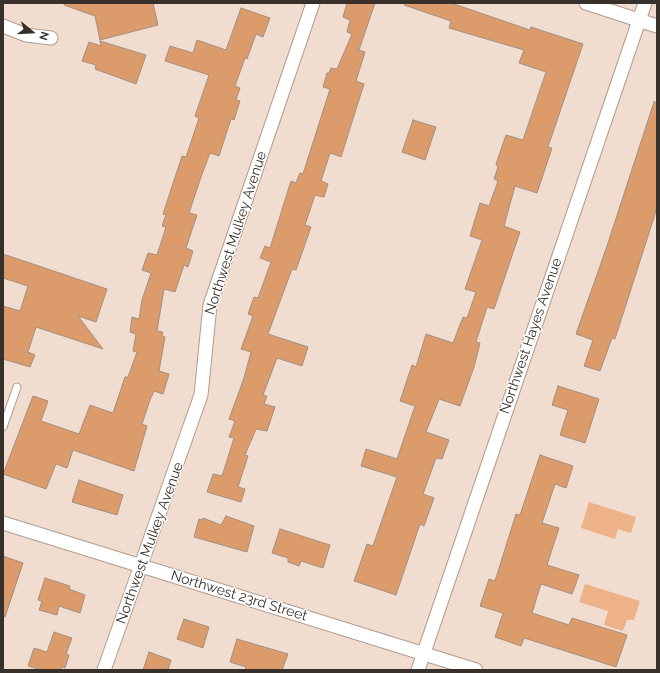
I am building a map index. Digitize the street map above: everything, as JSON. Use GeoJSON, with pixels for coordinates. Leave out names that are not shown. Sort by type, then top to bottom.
{"type":"FeatureCollection","features":[{"type":"Feature","properties":{"kind":"street","name":"Northwest Mulkey Avenue"},"geometry":{"type":"LineString","coordinates":[[104,670],[201,395],[210,305],[313,3]]}},
{"type":"Feature","properties":{"kind":"street"},"geometry":{"type":"LineString","coordinates":[[586,3],[657,26]]}},
{"type":"Feature","properties":{"kind":"street","name":"Northwest Hayes Avenue"},"geometry":{"type":"LineString","coordinates":[[418,670],[644,3]]}},
{"type":"Feature","properties":{"kind":"street"},"geometry":{"type":"LineString","coordinates":[[3,26],[26,35],[51,38]]}},
{"type":"Feature","properties":{"kind":"street","name":"Northwest 23rd Street"},"geometry":{"type":"LineString","coordinates":[[3,523],[476,670]]}},
{"type":"Feature","properties":{"kind":"lane"},"geometry":{"type":"LineString","coordinates":[[3,427],[17,387]]}},
{"type":"Feature","properties":{"kind":"shaded area"},"geometry":{"type":"Polygon","coordinates":[[[589,502],[636,517],[631,533],[618,529],[615,539],[581,528],[589,502]]]}},
{"type":"Feature","properties":{"kind":"shaded area"},"geometry":{"type":"Polygon","coordinates":[[[585,584],[640,601],[634,620],[627,620],[623,631],[604,625],[608,611],[579,602],[585,584]]]}},
{"type":"Feature","properties":{"kind":"building"},"geometry":{"type":"Polygon","coordinates":[[[64,3],[153,3],[158,25],[100,40],[95,16],[64,5],[64,3]]]}},
{"type":"Feature","properties":{"kind":"building"},"geometry":{"type":"Polygon","coordinates":[[[347,3],[375,3],[359,50],[365,52],[356,81],[364,84],[341,157],[330,153],[321,181],[328,184],[324,197],[315,195],[305,225],[311,227],[296,270],[292,269],[268,334],[308,347],[302,366],[277,358],[263,395],[267,396],[264,404],[275,407],[267,431],[256,429],[245,455],[248,456],[238,487],[245,489],[241,502],[207,492],[213,474],[222,476],[234,438],[229,437],[235,421],[229,419],[244,378],[251,352],[241,349],[253,316],[248,314],[254,297],[258,298],[271,262],[260,258],[265,246],[270,248],[291,181],[296,183],[300,173],[303,174],[330,89],[323,87],[327,73],[329,73],[331,68],[337,69],[352,34],[347,32],[350,20],[343,17],[347,3]]]}},
{"type":"Feature","properties":{"kind":"building"},"geometry":{"type":"Polygon","coordinates":[[[405,3],[451,3],[530,30],[531,27],[583,44],[548,147],[552,148],[537,193],[515,186],[504,226],[520,232],[494,309],[487,307],[476,342],[480,343],[474,367],[460,406],[439,399],[426,432],[449,440],[442,459],[436,458],[423,494],[434,498],[424,526],[420,524],[396,595],[354,581],[367,544],[373,546],[397,477],[361,466],[366,449],[397,459],[415,406],[400,401],[412,365],[416,367],[426,334],[453,343],[463,317],[467,318],[476,292],[465,289],[482,240],[470,236],[480,203],[489,206],[498,181],[494,179],[498,167],[496,164],[506,135],[523,140],[546,72],[519,63],[524,50],[449,28],[451,21],[404,5],[405,3]]]}},
{"type":"Feature","properties":{"kind":"building"},"geometry":{"type":"Polygon","coordinates":[[[241,8],[270,18],[263,37],[256,34],[247,59],[245,58],[235,86],[240,88],[236,100],[240,101],[234,120],[231,119],[219,156],[210,153],[189,213],[197,215],[186,248],[193,251],[188,267],[184,265],[175,292],[164,289],[157,331],[163,332],[162,336],[165,337],[159,371],[169,374],[163,394],[154,391],[150,400],[142,424],[147,426],[134,471],[73,450],[67,468],[56,464],[46,489],[3,474],[33,396],[48,401],[41,421],[79,434],[90,405],[113,413],[125,377],[128,377],[137,352],[133,351],[136,334],[130,332],[132,317],[139,319],[142,300],[151,273],[142,270],[148,253],[157,255],[166,227],[162,226],[166,215],[163,214],[182,156],[186,157],[199,118],[195,116],[209,75],[165,61],[170,46],[193,53],[197,40],[226,50],[241,8]]]}},
{"type":"Feature","properties":{"kind":"building"},"geometry":{"type":"Polygon","coordinates":[[[100,41],[146,55],[136,84],[95,69],[96,65],[82,61],[89,42],[101,46],[100,41]]]}},
{"type":"Feature","properties":{"kind":"building"},"geometry":{"type":"Polygon","coordinates":[[[654,102],[657,102],[657,208],[615,339],[612,338],[600,371],[584,366],[593,340],[576,334],[607,246],[654,102]]]}},
{"type":"Feature","properties":{"kind":"building"},"geometry":{"type":"Polygon","coordinates":[[[413,120],[436,127],[425,160],[402,152],[413,120]]]}},
{"type":"Feature","properties":{"kind":"building"},"geometry":{"type":"Polygon","coordinates":[[[3,254],[107,289],[96,322],[78,316],[103,349],[36,327],[28,352],[35,355],[30,367],[3,359],[3,306],[20,311],[28,286],[3,278],[3,254]]]}},
{"type":"Feature","properties":{"kind":"building"},"geometry":{"type":"Polygon","coordinates":[[[558,386],[599,399],[585,443],[560,435],[568,410],[552,405],[558,386]]]}},
{"type":"Feature","properties":{"kind":"building"},"geometry":{"type":"Polygon","coordinates":[[[540,455],[573,466],[566,488],[555,484],[542,523],[559,528],[547,565],[579,575],[572,594],[541,584],[532,613],[569,625],[572,618],[627,635],[616,667],[524,638],[521,646],[495,637],[503,613],[480,606],[489,579],[495,581],[516,514],[520,515],[540,455]]]}},
{"type":"Feature","properties":{"kind":"building"},"geometry":{"type":"Polygon","coordinates":[[[79,480],[123,495],[117,515],[72,502],[79,480]]]}},
{"type":"Feature","properties":{"kind":"building"},"geometry":{"type":"Polygon","coordinates":[[[226,516],[254,526],[247,552],[194,537],[199,519],[202,520],[203,518],[221,525],[226,516]]]}},
{"type":"Feature","properties":{"kind":"building"},"geometry":{"type":"Polygon","coordinates":[[[280,529],[330,545],[323,568],[301,561],[299,566],[288,562],[288,558],[272,553],[280,529]]]}},
{"type":"Feature","properties":{"kind":"building"},"geometry":{"type":"Polygon","coordinates":[[[3,556],[23,563],[5,617],[3,617],[3,556]]]}},
{"type":"Feature","properties":{"kind":"building"},"geometry":{"type":"Polygon","coordinates":[[[45,578],[70,586],[69,589],[85,595],[80,613],[59,606],[57,615],[39,610],[42,601],[38,600],[45,578]]]}},
{"type":"Feature","properties":{"kind":"building"},"geometry":{"type":"Polygon","coordinates":[[[184,619],[209,627],[203,648],[177,639],[184,619]]]}},
{"type":"Feature","properties":{"kind":"building"},"geometry":{"type":"Polygon","coordinates":[[[54,632],[72,638],[66,654],[69,655],[65,668],[62,667],[61,670],[42,670],[28,666],[34,648],[47,652],[54,632]]]}},
{"type":"Feature","properties":{"kind":"building"},"geometry":{"type":"Polygon","coordinates":[[[237,639],[288,654],[282,670],[245,670],[246,667],[230,662],[237,639]]]}},
{"type":"Feature","properties":{"kind":"building"},"geometry":{"type":"Polygon","coordinates":[[[149,652],[171,660],[168,670],[143,670],[149,652]]]}}]}
